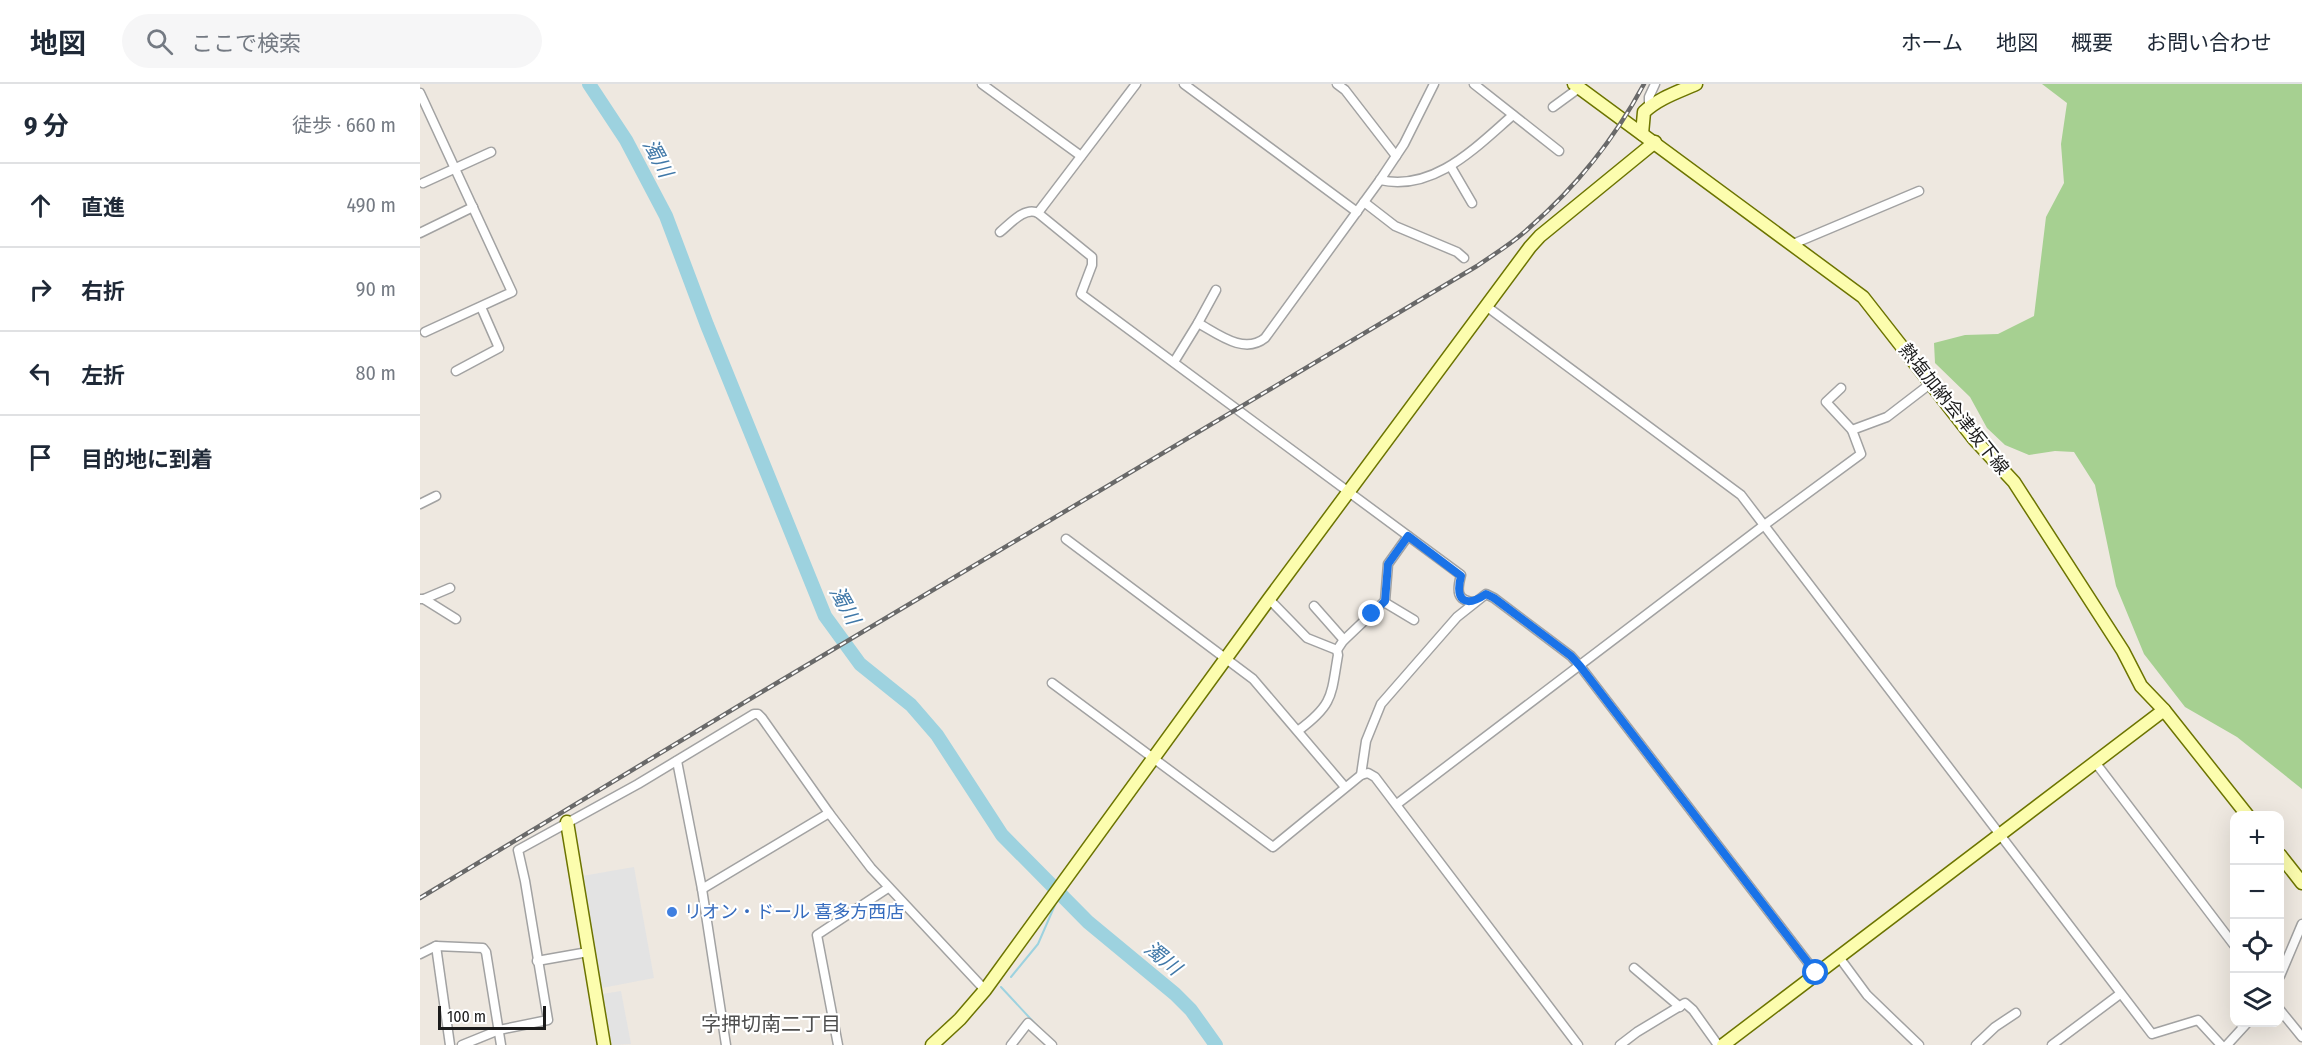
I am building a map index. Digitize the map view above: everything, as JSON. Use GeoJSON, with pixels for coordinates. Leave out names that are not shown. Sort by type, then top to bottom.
{"type":"FeatureCollection","features":[{"type":"Feature","properties":{"kind":"street"},"geometry":{"type":"LineString","coordinates":[[982,84],[1081,156]]}},
{"type":"Feature","properties":{"kind":"street"},"geometry":{"type":"LineString","coordinates":[[1038,213],[1136,84]]}},
{"type":"Feature","properties":{"kind":"street"},"geometry":{"type":"LineString","coordinates":[[1184,84],[1357,212]]}},
{"type":"Feature","properties":{"kind":"street"},"geometry":{"type":"LineString","coordinates":[[1337,84],[1345,90],[1396,156]]}},
{"type":"Feature","properties":{"kind":"street"},"geometry":{"type":"LineString","coordinates":[[1198,323],[1235,343],[1244,345],[1260,342],[1265,338],[1404,144],[1434,84]]}},
{"type":"Feature","properties":{"kind":"street"},"geometry":{"type":"LineString","coordinates":[[1474,84],[1559,151]]}},
{"type":"Feature","properties":{"kind":"street"},"geometry":{"type":"LineString","coordinates":[[1649,107],[1649,97],[1655,84]]}},
{"type":"Feature","properties":{"kind":"street"},"geometry":{"type":"LineString","coordinates":[[1642,134],[1644,112],[1649,107],[1665,97],[1696,84]]}},
{"type":"Feature","properties":{"kind":"street"},"geometry":{"type":"LineString","coordinates":[[1553,108],[1577,86]]}},
{"type":"Feature","properties":{"kind":"street","name":"熱塩加納会津坂下線"},"geometry":{"type":"LineString","coordinates":[[1577,86],[1863,297],[1974,439],[2026,498],[2123,651],[2141,686],[2164,710],[2244,811]]}},
{"type":"Feature","properties":{"kind":"street"},"geometry":{"type":"LineString","coordinates":[[420,93],[512,292],[425,332]]}},
{"type":"Feature","properties":{"kind":"street"},"geometry":{"type":"LineString","coordinates":[[1380,180],[1400,184],[1451,167],[1513,115]]}},
{"type":"Feature","properties":{"kind":"street"},"geometry":{"type":"LineString","coordinates":[[932,1045],[960,1019],[985,990],[1269,599],[1540,236],[1655,142]]}},
{"type":"Feature","properties":{"kind":"street"},"geometry":{"type":"LineString","coordinates":[[423,183],[491,152]]}},
{"type":"Feature","properties":{"kind":"street"},"geometry":{"type":"LineString","coordinates":[[1451,167],[1472,203]]}},
{"type":"Feature","properties":{"kind":"street"},"geometry":{"type":"LineString","coordinates":[[1793,244],[1919,191]]}},
{"type":"Feature","properties":{"kind":"street"},"geometry":{"type":"LineString","coordinates":[[1364,202],[1392,224],[1454,251],[1464,258]]}},
{"type":"Feature","properties":{"kind":"street"},"geometry":{"type":"LineString","coordinates":[[420,233],[473,207]]}},
{"type":"Feature","properties":{"kind":"street"},"geometry":{"type":"LineString","coordinates":[[1000,232],[1026,212],[1031,210],[1038,213],[1092,257],[1092,265],[1081,294],[1461,576],[1458,590],[1460,597],[1474,602]]}},
{"type":"Feature","properties":{"kind":"street"},"geometry":{"type":"LineString","coordinates":[[1174,362],[1216,290]]}},
{"type":"Feature","properties":{"kind":"street"},"geometry":{"type":"LineString","coordinates":[[1486,306],[1741,495],[2152,1034],[2198,1020],[2221,1045]]}},
{"type":"Feature","properties":{"kind":"street"},"geometry":{"type":"LineString","coordinates":[[456,371],[499,348],[481,307]]}},
{"type":"Feature","properties":{"kind":"street"},"geometry":{"type":"LineString","coordinates":[[1852,430],[1887,417],[1930,384]]}},
{"type":"Feature","properties":{"kind":"street"},"geometry":{"type":"LineString","coordinates":[[1397,804],[1861,454],[1852,430],[1826,402],[1841,388]]}},
{"type":"Feature","properties":{"kind":"street"},"geometry":{"type":"LineString","coordinates":[[420,504],[436,496]]}},
{"type":"Feature","properties":{"kind":"street"},"geometry":{"type":"LineString","coordinates":[[1336,650],[1384,602],[1387,596],[1388,564],[1408,536]]}},
{"type":"Feature","properties":{"kind":"street"},"geometry":{"type":"LineString","coordinates":[[1066,539],[1258,684],[1346,787]]}},
{"type":"Feature","properties":{"kind":"street"},"geometry":{"type":"LineString","coordinates":[[422,599],[450,588]]}},
{"type":"Feature","properties":{"kind":"street"},"geometry":{"type":"LineString","coordinates":[[1361,776],[1366,741],[1381,704],[1427,651],[1474,602],[1486,594],[1571,656],[1580,666],[1816,973]]}},
{"type":"Feature","properties":{"kind":"street"},"geometry":{"type":"LineString","coordinates":[[422,599],[456,619]]}},
{"type":"Feature","properties":{"kind":"street"},"geometry":{"type":"LineString","coordinates":[[1269,599],[1306,638],[1336,650],[1338,655],[1330,698],[1325,707],[1299,730]]}},
{"type":"Feature","properties":{"kind":"street"},"geometry":{"type":"LineString","coordinates":[[1384,602],[1414,620]]}},
{"type":"Feature","properties":{"kind":"street"},"geometry":{"type":"LineString","coordinates":[[1314,606],[1344,640]]}},
{"type":"Feature","properties":{"kind":"street"},"geometry":{"type":"LineString","coordinates":[[1052,683],[1273,847],[1361,776],[1368,773],[1375,777],[1578,1045]]}},
{"type":"Feature","properties":{"kind":"street"},"geometry":{"type":"LineString","coordinates":[[1620,1045],[1638,1032],[1688,1004],[1722,1045],[2164,710]]}},
{"type":"Feature","properties":{"kind":"street"},"geometry":{"type":"LineString","coordinates":[[462,1045],[499,1030],[548,1020],[518,850],[677,761],[754,714],[758,714],[829,813],[888,888],[985,990]]}},
{"type":"Feature","properties":{"kind":"street"},"geometry":{"type":"LineString","coordinates":[[677,761],[702,889],[726,1045]]}},
{"type":"Feature","properties":{"kind":"street"},"geometry":{"type":"LineString","coordinates":[[2095,762],[2230,938]]}},
{"type":"Feature","properties":{"kind":"street"},"geometry":{"type":"LineString","coordinates":[[702,889],[829,813]]}},
{"type":"Feature","properties":{"kind":"street"},"geometry":{"type":"LineString","coordinates":[[567,822],[604,1045]]}},
{"type":"Feature","properties":{"kind":"street"},"geometry":{"type":"LineString","coordinates":[[2284,860],[2302,884]]}},
{"type":"Feature","properties":{"kind":"street"},"geometry":{"type":"LineString","coordinates":[[837,1045],[817,935],[888,888]]}},
{"type":"Feature","properties":{"kind":"street"},"geometry":{"type":"LineString","coordinates":[[2281,973],[2302,924]]}},
{"type":"Feature","properties":{"kind":"street"},"geometry":{"type":"LineString","coordinates":[[436,946],[450,1045]]}},
{"type":"Feature","properties":{"kind":"street"},"geometry":{"type":"LineString","coordinates":[[420,954],[436,946],[481,947],[485,950],[501,1045]]}},
{"type":"Feature","properties":{"kind":"street"},"geometry":{"type":"LineString","coordinates":[[537,961],[588,952]]}},
{"type":"Feature","properties":{"kind":"street"},"geometry":{"type":"LineString","coordinates":[[1839,957],[1867,995],[1919,1045]]}},
{"type":"Feature","properties":{"kind":"street"},"geometry":{"type":"LineString","coordinates":[[1634,968],[1680,1007]]}},
{"type":"Feature","properties":{"kind":"street"},"geometry":{"type":"LineString","coordinates":[[2052,1045],[2120,994]]}},
{"type":"Feature","properties":{"kind":"street"},"geometry":{"type":"LineString","coordinates":[[1976,1045],[1995,1027],[2016,1013]]}},
{"type":"Feature","properties":{"kind":"street"},"geometry":{"type":"LineString","coordinates":[[2284,1015],[2302,1036]]}},
{"type":"Feature","properties":{"kind":"street"},"geometry":{"type":"LineString","coordinates":[[1011,1045],[1028,1023],[1052,1045]]}},
{"type":"Feature","properties":{"kind":"street"},"geometry":{"type":"LineString","coordinates":[[2227,1045],[2244,1027]]}},
{"type":"Feature","properties":{"kind":"green space"},"geometry":{"type":"Polygon","coordinates":[[[2042,84],[2302,84],[2302,789],[2237,737],[2185,707],[2144,654],[2116,586],[2095,485],[2074,452],[2055,451],[2029,455],[2005,445],[1987,428],[1970,397],[1935,363],[1934,343],[1965,335],[1998,334],[2034,316],[2046,217],[2064,183],[2061,144],[2067,103],[2042,84]]]}},
{"type":"Feature","properties":{"kind":"shaded area"},"geometry":{"type":"Polygon","coordinates":[[[634,867],[654,978],[602,988],[582,876],[634,867]]]}},
{"type":"Feature","properties":{"kind":"shaded area"},"geometry":{"type":"Polygon","coordinates":[[[621,991],[631,1044],[612,1045],[602,994],[621,991]]]}},
{"type":"Feature","properties":{"kind":"waterway","name":"濁川"},"geometry":{"type":"LineString","coordinates":[[589,84],[626,140],[666,216],[707,325],[825,616],[860,664],[911,705],[937,735],[1002,835],[1088,922],[1175,994],[1191,1010],[1216,1045]]}},
{"type":"Feature","properties":{"kind":"waterway"},"geometry":{"type":"LineString","coordinates":[[1011,977],[1038,944],[1058,898]]}},
{"type":"Feature","properties":{"kind":"waterway"},"geometry":{"type":"LineString","coordinates":[[1001,987],[1041,1030]]}},
{"type":"Feature","properties":{"kind":"railway"},"geometry":{"type":"LineString","coordinates":[[420,898],[1477,266],[1523,233],[1579,179],[1607,143],[1644,84]]}},
{"type":"Feature","properties":{"kind":"place","name":"リオン・ドール 喜多方西店"},"geometry":{"type":"Point","coordinates":[672,912]}},
{"type":"Feature","properties":{"kind":"district","name":"字押切南二丁目"},"geometry":{"type":"Point","coordinates":[771,1024]}},
{"type":"Feature","properties":{"kind":"route"},"geometry":{"type":"LineString","coordinates":[[1372,614],[1387,596],[1387,571],[1390,559],[1408,536],[1461,576],[1458,590],[1460,597],[1474,602],[1486,594],[1494,598],[1571,656],[1816,973]]}}]}
